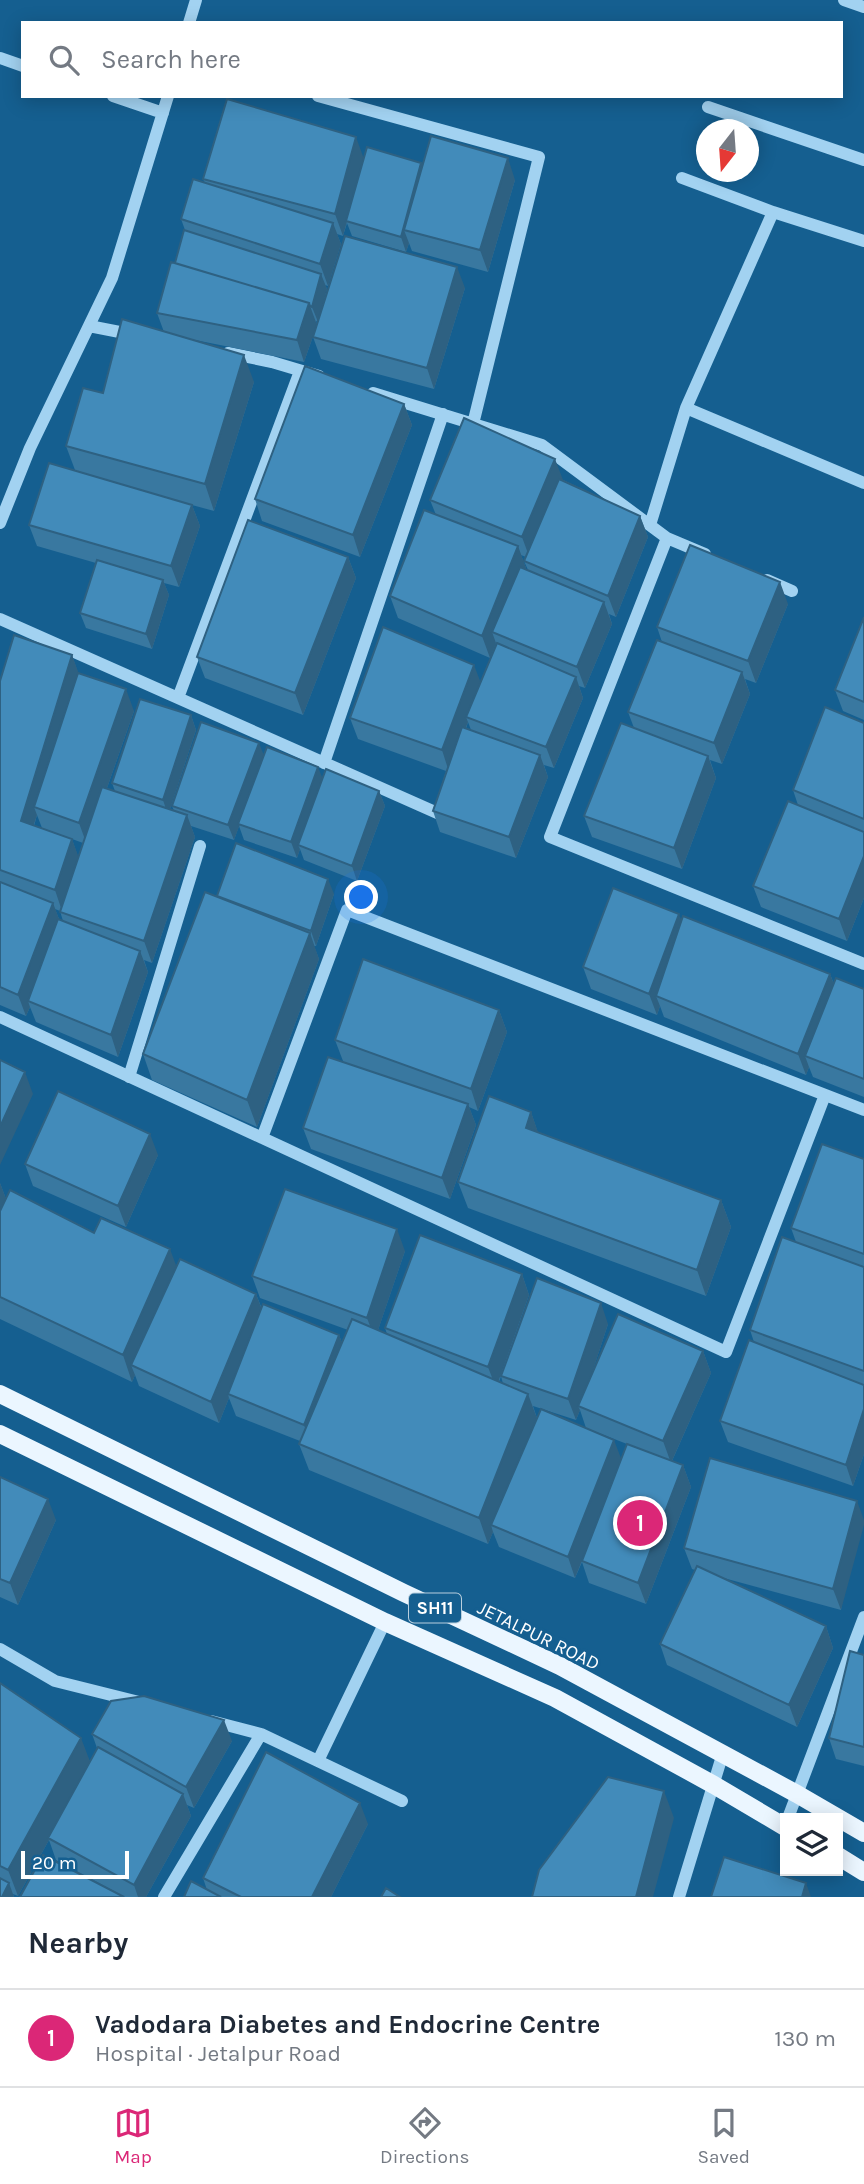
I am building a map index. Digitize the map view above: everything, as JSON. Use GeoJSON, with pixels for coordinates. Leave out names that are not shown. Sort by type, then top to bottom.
{"type":"FeatureCollection","features":[{"type":"Feature","properties":{"kind":"main road","name":"JETALPUR ROAD"},"geometry":{"type":"LineString","coordinates":[[0,1394],[404,1593],[560,1666],[723,1753],[864,1833]]}},
{"type":"Feature","properties":{"kind":"main road","name":"SH11"},"geometry":{"type":"LineString","coordinates":[[0,1434],[385,1622],[555,1698],[714,1784],[780,1824]]}},
{"type":"Feature","properties":{"kind":"main road"},"geometry":{"type":"LineString","coordinates":[[843,1859],[864,1872]]}},
{"type":"Feature","properties":{"kind":"street"},"geometry":{"type":"LineString","coordinates":[[191,21],[196,0]]}},
{"type":"Feature","properties":{"kind":"street"},"geometry":{"type":"LineString","coordinates":[[844,0],[864,7]]}},
{"type":"Feature","properties":{"kind":"street"},"geometry":{"type":"LineString","coordinates":[[0,58],[21,65]]}},
{"type":"Feature","properties":{"kind":"street"},"geometry":{"type":"LineString","coordinates":[[119,98],[163,113]]}},
{"type":"Feature","properties":{"kind":"street"},"geometry":{"type":"LineString","coordinates":[[0,523],[30,448],[112,278],[167,98]]}},
{"type":"Feature","properties":{"kind":"street"},"geometry":{"type":"LineString","coordinates":[[325,98],[539,157],[473,424]]}},
{"type":"Feature","properties":{"kind":"street"},"geometry":{"type":"LineString","coordinates":[[708,107],[864,160]]}},
{"type":"Feature","properties":{"kind":"street"},"geometry":{"type":"LineString","coordinates":[[681,178],[773,212],[864,241]]}},
{"type":"Feature","properties":{"kind":"street"},"geometry":{"type":"LineString","coordinates":[[650,525],[686,408],[773,212]]}},
{"type":"Feature","properties":{"kind":"street"},"geometry":{"type":"LineString","coordinates":[[89,326],[154,339]]}},
{"type":"Feature","properties":{"kind":"street"},"geometry":{"type":"LineString","coordinates":[[220,352],[272,362],[326,379]]}},
{"type":"Feature","properties":{"kind":"street"},"geometry":{"type":"LineString","coordinates":[[178,698],[300,371]]}},
{"type":"Feature","properties":{"kind":"street"},"geometry":{"type":"LineString","coordinates":[[365,390],[542,445],[667,538],[717,559]]}},
{"type":"Feature","properties":{"kind":"street"},"geometry":{"type":"LineString","coordinates":[[686,408],[864,483]]}},
{"type":"Feature","properties":{"kind":"street"},"geometry":{"type":"LineString","coordinates":[[324,763],[443,414]]}},
{"type":"Feature","properties":{"kind":"street"},"geometry":{"type":"LineString","coordinates":[[667,538],[550,837],[864,964]]}},
{"type":"Feature","properties":{"kind":"street"},"geometry":{"type":"LineString","coordinates":[[755,575],[792,591]]}},
{"type":"Feature","properties":{"kind":"street"},"geometry":{"type":"LineString","coordinates":[[0,619],[444,816]]}},
{"type":"Feature","properties":{"kind":"street"},"geometry":{"type":"LineString","coordinates":[[129,1077],[200,846]]}},
{"type":"Feature","properties":{"kind":"street"},"geometry":{"type":"LineString","coordinates":[[262,1138],[347,910],[864,1110]]}},
{"type":"Feature","properties":{"kind":"street"},"geometry":{"type":"LineString","coordinates":[[0,1017],[726,1352],[825,1095]]}},
{"type":"Feature","properties":{"kind":"street"},"geometry":{"type":"LineString","coordinates":[[790,1813],[864,1617]]}},
{"type":"Feature","properties":{"kind":"street","name":"SH11"},"geometry":{"type":"LineString","coordinates":[[318,1761],[385,1622]]}},
{"type":"Feature","properties":{"kind":"street"},"geometry":{"type":"LineString","coordinates":[[0,1649],[55,1681],[145,1704]]}},
{"type":"Feature","properties":{"kind":"street"},"geometry":{"type":"LineString","coordinates":[[197,1717],[261,1734],[402,1801]]}},
{"type":"Feature","properties":{"kind":"street"},"geometry":{"type":"LineString","coordinates":[[164,1897],[261,1734]]}},
{"type":"Feature","properties":{"kind":"street"},"geometry":{"type":"LineString","coordinates":[[679,1897],[723,1753]]}},
{"type":"Feature","properties":{"kind":"building"},"geometry":{"type":"Polygon","coordinates":[[[227,99],[356,137],[335,214],[203,179],[227,99]]]}},
{"type":"Feature","properties":{"kind":"building"},"geometry":{"type":"Polygon","coordinates":[[[431,136],[508,158],[480,250],[404,230],[431,136]]]}},
{"type":"Feature","properties":{"kind":"building"},"geometry":{"type":"Polygon","coordinates":[[[367,147],[421,163],[401,237],[346,221],[367,147]]]}},
{"type":"Feature","properties":{"kind":"building"},"geometry":{"type":"Polygon","coordinates":[[[193,179],[333,223],[320,264],[181,219],[193,179]]]}},
{"type":"Feature","properties":{"kind":"building"},"geometry":{"type":"Polygon","coordinates":[[[184,230],[321,274],[312,307],[309,303],[175,263],[184,230]]]}},
{"type":"Feature","properties":{"kind":"building"},"geometry":{"type":"Polygon","coordinates":[[[345,236],[457,267],[427,368],[313,337],[345,236]]]}},
{"type":"Feature","properties":{"kind":"building"},"geometry":{"type":"Polygon","coordinates":[[[171,262],[309,303],[297,340],[157,313],[171,262]]]}},
{"type":"Feature","properties":{"kind":"building"},"geometry":{"type":"Polygon","coordinates":[[[122,319],[244,355],[205,484],[66,446],[83,388],[103,393],[122,319]]]}},
{"type":"Feature","properties":{"kind":"building"},"geometry":{"type":"Polygon","coordinates":[[[305,366],[404,404],[353,535],[255,499],[305,366]]]}},
{"type":"Feature","properties":{"kind":"building"},"geometry":{"type":"Polygon","coordinates":[[[464,418],[555,459],[522,537],[430,500],[464,418]]]}},
{"type":"Feature","properties":{"kind":"building"},"geometry":{"type":"Polygon","coordinates":[[[49,463],[192,505],[171,566],[29,525],[49,463]]]}},
{"type":"Feature","properties":{"kind":"building"},"geometry":{"type":"Polygon","coordinates":[[[559,479],[640,516],[608,596],[524,561],[559,479]]]}},
{"type":"Feature","properties":{"kind":"building"},"geometry":{"type":"Polygon","coordinates":[[[424,510],[518,546],[482,636],[390,596],[424,510]]]}},
{"type":"Feature","properties":{"kind":"building"},"geometry":{"type":"Polygon","coordinates":[[[248,520],[348,557],[295,693],[197,657],[248,520]]]}},
{"type":"Feature","properties":{"kind":"building"},"geometry":{"type":"Polygon","coordinates":[[[690,545],[780,582],[748,661],[657,627],[690,545]]]}},
{"type":"Feature","properties":{"kind":"building"},"geometry":{"type":"Polygon","coordinates":[[[97,560],[163,580],[146,634],[80,613],[97,560]]]}},
{"type":"Feature","properties":{"kind":"building"},"geometry":{"type":"Polygon","coordinates":[[[520,567],[604,602],[577,667],[492,632],[520,567]]]}},
{"type":"Feature","properties":{"kind":"building"},"geometry":{"type":"Polygon","coordinates":[[[864,617],[864,702],[835,690],[864,617]]]}},
{"type":"Feature","properties":{"kind":"building"},"geometry":{"type":"Polygon","coordinates":[[[383,627],[474,665],[442,750],[350,718],[383,627]]]}},
{"type":"Feature","properties":{"kind":"building"},"geometry":{"type":"Polygon","coordinates":[[[14,635],[72,655],[21,821],[72,839],[55,890],[0,870],[0,681],[14,635]]]}},
{"type":"Feature","properties":{"kind":"building"},"geometry":{"type":"Polygon","coordinates":[[[657,640],[742,672],[714,743],[628,712],[657,640]]]}},
{"type":"Feature","properties":{"kind":"building"},"geometry":{"type":"Polygon","coordinates":[[[497,643],[576,677],[546,747],[466,717],[497,643]]]}},
{"type":"Feature","properties":{"kind":"building"},"geometry":{"type":"Polygon","coordinates":[[[78,673],[126,689],[79,823],[34,807],[78,673]]]}},
{"type":"Feature","properties":{"kind":"building"},"geometry":{"type":"Polygon","coordinates":[[[140,699],[191,715],[163,800],[112,783],[140,699]]]}},
{"type":"Feature","properties":{"kind":"building"},"geometry":{"type":"Polygon","coordinates":[[[825,707],[864,723],[864,819],[793,790],[825,707]]]}},
{"type":"Feature","properties":{"kind":"building"},"geometry":{"type":"Polygon","coordinates":[[[201,722],[259,743],[228,825],[172,806],[201,722]]]}},
{"type":"Feature","properties":{"kind":"building"},"geometry":{"type":"Polygon","coordinates":[[[621,723],[708,756],[674,848],[584,816],[621,723]]]}},
{"type":"Feature","properties":{"kind":"building"},"geometry":{"type":"Polygon","coordinates":[[[462,727],[540,755],[509,837],[433,811],[462,727]]]}},
{"type":"Feature","properties":{"kind":"building"},"geometry":{"type":"Polygon","coordinates":[[[267,747],[318,767],[291,842],[238,824],[267,747]]]}},
{"type":"Feature","properties":{"kind":"building"},"geometry":{"type":"Polygon","coordinates":[[[326,769],[379,791],[352,866],[298,845],[326,769]]]}},
{"type":"Feature","properties":{"kind":"building"},"geometry":{"type":"Polygon","coordinates":[[[102,787],[187,815],[144,941],[60,912],[102,787]]]}},
{"type":"Feature","properties":{"kind":"building"},"geometry":{"type":"Polygon","coordinates":[[[788,801],[864,832],[864,856],[839,919],[753,886],[788,801]]]}},
{"type":"Feature","properties":{"kind":"building"},"geometry":{"type":"Polygon","coordinates":[[[236,843],[328,879],[311,931],[217,896],[236,843]]]}},
{"type":"Feature","properties":{"kind":"building"},"geometry":{"type":"Polygon","coordinates":[[[0,882],[53,903],[18,995],[0,987],[0,882]]]}},
{"type":"Feature","properties":{"kind":"building"},"geometry":{"type":"Polygon","coordinates":[[[613,888],[679,914],[649,994],[583,967],[613,888]]]}},
{"type":"Feature","properties":{"kind":"building"},"geometry":{"type":"Polygon","coordinates":[[[205,892],[310,933],[247,1100],[143,1054],[205,892]]]}},
{"type":"Feature","properties":{"kind":"building"},"geometry":{"type":"Polygon","coordinates":[[[683,916],[830,974],[798,1054],[656,996],[683,916]]]}},
{"type":"Feature","properties":{"kind":"building"},"geometry":{"type":"Polygon","coordinates":[[[58,919],[140,951],[111,1035],[28,1001],[58,919]]]}},
{"type":"Feature","properties":{"kind":"building"},"geometry":{"type":"Polygon","coordinates":[[[363,959],[499,1010],[471,1089],[335,1040],[363,959]]]}},
{"type":"Feature","properties":{"kind":"building"},"geometry":{"type":"Polygon","coordinates":[[[836,978],[864,989],[864,1079],[805,1056],[836,978]]]}},
{"type":"Feature","properties":{"kind":"building"},"geometry":{"type":"Polygon","coordinates":[[[328,1057],[468,1104],[442,1178],[303,1128],[328,1057]]]}},
{"type":"Feature","properties":{"kind":"building"},"geometry":{"type":"Polygon","coordinates":[[[0,1060],[25,1072],[0,1127],[0,1060]]]}},
{"type":"Feature","properties":{"kind":"building"},"geometry":{"type":"Polygon","coordinates":[[[58,1091],[150,1134],[118,1206],[25,1164],[58,1091]]]}},
{"type":"Feature","properties":{"kind":"building"},"geometry":{"type":"Polygon","coordinates":[[[489,1096],[531,1112],[526,1128],[721,1200],[697,1270],[458,1182],[489,1096]]]}},
{"type":"Feature","properties":{"kind":"building"},"geometry":{"type":"Polygon","coordinates":[[[822,1144],[864,1159],[864,1254],[791,1228],[822,1144]]]}},
{"type":"Feature","properties":{"kind":"building"},"geometry":{"type":"Polygon","coordinates":[[[285,1189],[397,1229],[367,1318],[252,1276],[285,1189]]]}},
{"type":"Feature","properties":{"kind":"building"},"geometry":{"type":"Polygon","coordinates":[[[10,1190],[94,1233],[101,1218],[170,1249],[123,1355],[0,1297],[0,1211],[10,1190]]]}},
{"type":"Feature","properties":{"kind":"building"},"geometry":{"type":"Polygon","coordinates":[[[420,1235],[522,1274],[488,1367],[385,1328],[420,1235]]]}},
{"type":"Feature","properties":{"kind":"building"},"geometry":{"type":"Polygon","coordinates":[[[782,1237],[864,1267],[864,1371],[750,1330],[782,1237]]]}},
{"type":"Feature","properties":{"kind":"building"},"geometry":{"type":"Polygon","coordinates":[[[180,1259],[256,1294],[211,1402],[131,1365],[180,1259]]]}},
{"type":"Feature","properties":{"kind":"building"},"geometry":{"type":"Polygon","coordinates":[[[537,1278],[601,1303],[568,1399],[501,1376],[537,1278]]]}},
{"type":"Feature","properties":{"kind":"building"},"geometry":{"type":"Polygon","coordinates":[[[263,1304],[339,1335],[304,1425],[228,1394],[263,1304]]]}},
{"type":"Feature","properties":{"kind":"building"},"geometry":{"type":"Polygon","coordinates":[[[618,1314],[703,1351],[663,1441],[578,1406],[618,1314]]]}},
{"type":"Feature","properties":{"kind":"building"},"geometry":{"type":"Polygon","coordinates":[[[352,1319],[528,1394],[479,1518],[299,1444],[352,1319]]]}},
{"type":"Feature","properties":{"kind":"building"},"geometry":{"type":"Polygon","coordinates":[[[749,1340],[864,1385],[864,1409],[846,1465],[720,1421],[749,1340]]]}},
{"type":"Feature","properties":{"kind":"building"},"geometry":{"type":"Polygon","coordinates":[[[541,1409],[614,1440],[568,1557],[491,1525],[541,1409]]]}},
{"type":"Feature","properties":{"kind":"building"},"geometry":{"type":"Polygon","coordinates":[[[627,1444],[683,1465],[638,1583],[582,1561],[627,1444]]]}},
{"type":"Feature","properties":{"kind":"building"},"geometry":{"type":"Polygon","coordinates":[[[710,1458],[857,1501],[833,1589],[684,1548],[710,1458]]]}},
{"type":"Feature","properties":{"kind":"building"},"geometry":{"type":"Polygon","coordinates":[[[0,1477],[48,1499],[10,1583],[0,1579],[0,1477]]]}},
{"type":"Feature","properties":{"kind":"building"},"geometry":{"type":"Polygon","coordinates":[[[697,1566],[826,1626],[789,1705],[660,1644],[697,1566]]]}},
{"type":"Feature","properties":{"kind":"building"},"geometry":{"type":"Polygon","coordinates":[[[850,1651],[864,1655],[864,1747],[829,1738],[850,1651]]]}},
{"type":"Feature","properties":{"kind":"building"},"geometry":{"type":"Polygon","coordinates":[[[0,1683],[81,1738],[8,1870],[0,1866],[0,1683]]]}},
{"type":"Feature","properties":{"kind":"building"},"geometry":{"type":"Polygon","coordinates":[[[144,1696],[224,1720],[186,1787],[92,1734],[111,1701],[144,1696]]]}},
{"type":"Feature","properties":{"kind":"building"},"geometry":{"type":"Polygon","coordinates":[[[98,1747],[183,1794],[134,1885],[48,1838],[98,1747]]]}},
{"type":"Feature","properties":{"kind":"building"},"geometry":{"type":"Polygon","coordinates":[[[266,1752],[360,1803],[312,1897],[241,1897],[203,1878],[266,1752]]]}},
{"type":"Feature","properties":{"kind":"building"},"geometry":{"type":"Polygon","coordinates":[[[608,1777],[664,1791],[636,1897],[532,1897],[539,1870],[608,1777]]]}},
{"type":"Feature","properties":{"kind":"building"},"geometry":{"type":"Polygon","coordinates":[[[43,1855],[124,1897],[20,1897],[43,1855]]]}},
{"type":"Feature","properties":{"kind":"building"},"geometry":{"type":"Polygon","coordinates":[[[724,1857],[806,1883],[802,1897],[711,1897],[724,1857]]]}},
{"type":"Feature","properties":{"kind":"building"},"geometry":{"type":"Polygon","coordinates":[[[0,1878],[9,1883],[2,1897],[0,1897],[0,1878]]]}},
{"type":"Feature","properties":{"kind":"building"},"geometry":{"type":"Polygon","coordinates":[[[191,1881],[221,1897],[184,1897],[191,1881]]]}},
{"type":"Feature","properties":{"kind":"building"},"geometry":{"type":"Polygon","coordinates":[[[386,1888],[400,1897],[381,1897],[386,1888]]]}},
{"type":"Feature","properties":{"kind":"place","name":"Vadodara Diabetes and Endocrine Centre"},"geometry":{"type":"Point","coordinates":[640,1523]}}]}
